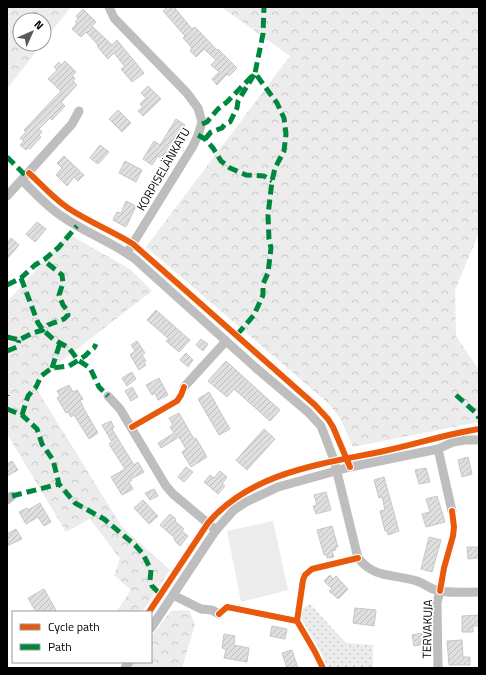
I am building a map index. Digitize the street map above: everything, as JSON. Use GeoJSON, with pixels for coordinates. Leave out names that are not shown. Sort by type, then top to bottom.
{"type":"FeatureCollection","features":[{"type":"Feature","properties":{"kind":"street","name":"KORPISELÄNKATU"},"geometry":{"type":"LineString","coordinates":[[109,7],[114,18],[187,93],[198,108],[202,122],[198,135],[192,146],[127,253]]}},
{"type":"Feature","properties":{"kind":"street"},"geometry":{"type":"LineString","coordinates":[[7,196],[72,124],[79,111]]}},
{"type":"Feature","properties":{"kind":"street"},"geometry":{"type":"LineString","coordinates":[[22,180],[49,207],[63,218],[127,253],[308,412],[321,426],[334,460],[358,558],[366,568],[385,575],[416,580],[432,589],[440,591],[479,592]]}},
{"type":"Feature","properties":{"kind":"street"},"geometry":{"type":"LineString","coordinates":[[184,387],[226,341]]}},
{"type":"Feature","properties":{"kind":"street"},"geometry":{"type":"LineString","coordinates":[[108,396],[120,409],[170,490],[216,530]]}},
{"type":"Feature","properties":{"kind":"street"},"geometry":{"type":"LineString","coordinates":[[152,626],[216,530],[234,510],[254,497],[278,487],[350,467],[438,449],[453,442],[479,440]]}},
{"type":"Feature","properties":{"kind":"street"},"geometry":{"type":"LineString","coordinates":[[438,449],[452,511]]}},
{"type":"Feature","properties":{"kind":"street","name":"TERVAKUJA"},"geometry":{"type":"LineString","coordinates":[[438,668],[437,603],[440,591]]}},
{"type":"Feature","properties":{"kind":"street"},"geometry":{"type":"LineString","coordinates":[[173,595],[201,609],[212,610],[219,614]]}},
{"type":"Feature","properties":{"kind":"green space"},"geometry":{"type":"Polygon","coordinates":[[[7,7],[71,7],[52,31],[52,12],[12,12],[12,52],[36,52],[7,89],[7,7]]]}},
{"type":"Feature","properties":{"kind":"green space"},"geometry":{"type":"Polygon","coordinates":[[[221,7],[479,7],[479,233],[455,290],[456,336],[479,370],[479,422],[353,447],[340,418],[328,403],[146,247],[290,56],[221,7]]]}},
{"type":"Feature","properties":{"kind":"green space"},"geometry":{"type":"Polygon","coordinates":[[[68,234],[130,269],[152,291],[33,383],[122,527],[170,570],[143,611],[117,611],[131,590],[114,575],[120,559],[90,519],[66,532],[7,434],[7,302],[68,234]]]}},
{"type":"Feature","properties":{"kind":"green space"},"geometry":{"type":"Polygon","coordinates":[[[273,521],[288,590],[241,602],[227,531],[273,521]]]}},
{"type":"Feature","properties":{"kind":"green space"},"geometry":{"type":"Polygon","coordinates":[[[310,604],[346,643],[373,645],[373,668],[328,668],[320,650],[301,618],[302,609],[310,604]]]}},
{"type":"Feature","properties":{"kind":"green space"},"geometry":{"type":"Polygon","coordinates":[[[189,610],[195,624],[182,668],[128,668],[131,663],[152,663],[152,636],[171,611],[189,610]]]}},
{"type":"Feature","properties":{"kind":"building"},"geometry":{"type":"Polygon","coordinates":[[[168,7],[174,7],[192,29],[195,27],[237,68],[229,76],[227,74],[217,85],[212,79],[219,72],[211,65],[216,60],[204,49],[196,57],[190,51],[192,48],[183,38],[185,36],[163,11],[168,7]]]}},
{"type":"Feature","properties":{"kind":"building"},"geometry":{"type":"Polygon","coordinates":[[[83,9],[96,22],[92,26],[112,45],[117,40],[144,73],[132,82],[121,69],[125,67],[114,53],[108,59],[86,32],[81,37],[72,29],[77,23],[75,22],[78,19],[76,16],[83,9]]]}},
{"type":"Feature","properties":{"kind":"building"},"geometry":{"type":"Polygon","coordinates":[[[65,61],[76,72],[72,76],[75,78],[73,81],[77,85],[61,102],[65,106],[52,120],[50,118],[39,129],[42,132],[39,135],[41,137],[30,149],[28,148],[26,150],[20,145],[24,141],[20,138],[26,132],[24,130],[61,91],[48,79],[57,70],[54,67],[59,62],[61,65],[65,61]]]}},
{"type":"Feature","properties":{"kind":"building"},"geometry":{"type":"Polygon","coordinates":[[[148,86],[161,99],[143,116],[138,111],[143,107],[140,104],[146,98],[141,93],[148,86]]]}},
{"type":"Feature","properties":{"kind":"building"},"geometry":{"type":"Polygon","coordinates":[[[118,110],[131,123],[122,132],[109,119],[118,110]]]}},
{"type":"Feature","properties":{"kind":"building"},"geometry":{"type":"Polygon","coordinates":[[[176,119],[185,125],[169,150],[172,152],[166,161],[158,156],[152,165],[143,159],[154,141],[160,145],[176,119]]]}},
{"type":"Feature","properties":{"kind":"building"},"geometry":{"type":"Polygon","coordinates":[[[100,145],[109,152],[98,164],[90,158],[100,145]]]}},
{"type":"Feature","properties":{"kind":"building"},"geometry":{"type":"Polygon","coordinates":[[[64,156],[84,175],[78,181],[74,177],[67,186],[56,175],[62,168],[57,163],[64,156]]]}},
{"type":"Feature","properties":{"kind":"building"},"geometry":{"type":"Polygon","coordinates":[[[125,161],[142,170],[136,182],[119,173],[125,161]]]}},
{"type":"Feature","properties":{"kind":"building"},"geometry":{"type":"Polygon","coordinates":[[[126,201],[136,206],[126,227],[113,220],[117,212],[121,213],[126,201]]]}},
{"type":"Feature","properties":{"kind":"building"},"geometry":{"type":"Polygon","coordinates":[[[37,222],[46,229],[35,242],[26,234],[37,222]]]}},
{"type":"Feature","properties":{"kind":"building"},"geometry":{"type":"Polygon","coordinates":[[[11,238],[19,245],[7,259],[7,243],[11,238]]]}},
{"type":"Feature","properties":{"kind":"building"},"geometry":{"type":"Polygon","coordinates":[[[156,310],[190,340],[179,352],[166,341],[169,339],[147,320],[156,310]]]}},
{"type":"Feature","properties":{"kind":"building"},"geometry":{"type":"Polygon","coordinates":[[[201,339],[208,344],[203,351],[196,345],[201,339]]]}},
{"type":"Feature","properties":{"kind":"building"},"geometry":{"type":"Polygon","coordinates":[[[137,341],[145,353],[142,355],[146,361],[144,363],[146,365],[139,370],[130,355],[135,351],[131,345],[137,341]]]}},
{"type":"Feature","properties":{"kind":"building"},"geometry":{"type":"Polygon","coordinates":[[[186,353],[193,360],[188,367],[180,360],[186,353]]]}},
{"type":"Feature","properties":{"kind":"building"},"geometry":{"type":"Polygon","coordinates":[[[226,361],[280,410],[270,421],[234,389],[227,397],[208,381],[226,361]]]}},
{"type":"Feature","properties":{"kind":"building"},"geometry":{"type":"Polygon","coordinates":[[[132,372],[136,379],[127,386],[122,378],[132,372]]]}},
{"type":"Feature","properties":{"kind":"building"},"geometry":{"type":"Polygon","coordinates":[[[159,378],[168,395],[158,400],[155,393],[152,395],[146,385],[159,378]]]}},
{"type":"Feature","properties":{"kind":"building"},"geometry":{"type":"Polygon","coordinates":[[[69,385],[73,392],[77,390],[83,399],[80,400],[98,433],[89,439],[74,415],[71,417],[68,412],[66,413],[57,398],[60,396],[57,391],[69,385]]]}},
{"type":"Feature","properties":{"kind":"building"},"geometry":{"type":"Polygon","coordinates":[[[132,387],[138,397],[131,401],[125,391],[132,387]]]}},
{"type":"Feature","properties":{"kind":"building"},"geometry":{"type":"Polygon","coordinates":[[[209,392],[230,429],[219,435],[198,399],[209,392]]]}},
{"type":"Feature","properties":{"kind":"building"},"geometry":{"type":"Polygon","coordinates":[[[179,413],[194,439],[196,438],[207,457],[191,467],[182,452],[186,449],[179,437],[161,448],[158,443],[174,433],[170,427],[173,425],[169,418],[179,413]]]}},
{"type":"Feature","properties":{"kind":"building"},"geometry":{"type":"Polygon","coordinates":[[[111,421],[114,427],[112,429],[134,465],[138,462],[144,472],[131,479],[132,480],[129,482],[133,489],[122,495],[111,477],[125,469],[109,444],[112,442],[102,425],[111,421]]]}},
{"type":"Feature","properties":{"kind":"building"},"geometry":{"type":"Polygon","coordinates":[[[264,429],[275,439],[247,470],[236,460],[264,429]]]}},
{"type":"Feature","properties":{"kind":"building"},"geometry":{"type":"Polygon","coordinates":[[[468,457],[472,474],[462,477],[458,460],[468,457]]]}},
{"type":"Feature","properties":{"kind":"building"},"geometry":{"type":"Polygon","coordinates":[[[12,461],[18,470],[7,476],[7,464],[12,461]]]}},
{"type":"Feature","properties":{"kind":"building"},"geometry":{"type":"Polygon","coordinates":[[[186,467],[193,472],[184,482],[178,477],[186,467]]]}},
{"type":"Feature","properties":{"kind":"building"},"geometry":{"type":"Polygon","coordinates":[[[426,468],[430,482],[419,484],[415,470],[426,468]]]}},
{"type":"Feature","properties":{"kind":"building"},"geometry":{"type":"Polygon","coordinates":[[[220,471],[227,477],[222,484],[225,486],[218,494],[204,482],[210,475],[214,478],[220,471]]]}},
{"type":"Feature","properties":{"kind":"building"},"geometry":{"type":"Polygon","coordinates":[[[384,477],[399,531],[388,535],[387,531],[385,531],[380,511],[385,510],[382,497],[379,498],[374,480],[384,477]]]}},
{"type":"Feature","properties":{"kind":"building"},"geometry":{"type":"Polygon","coordinates":[[[154,489],[158,496],[150,500],[145,493],[154,489]]]}},
{"type":"Feature","properties":{"kind":"building"},"geometry":{"type":"Polygon","coordinates":[[[326,492],[331,510],[316,514],[313,506],[317,505],[314,495],[326,492]]]}},
{"type":"Feature","properties":{"kind":"building"},"geometry":{"type":"Polygon","coordinates":[[[437,496],[445,522],[426,527],[422,514],[430,512],[426,499],[437,496]]]}},
{"type":"Feature","properties":{"kind":"building"},"geometry":{"type":"Polygon","coordinates":[[[143,500],[158,516],[149,524],[134,508],[143,500]]]}},
{"type":"Feature","properties":{"kind":"building"},"geometry":{"type":"Polygon","coordinates":[[[40,503],[51,522],[44,526],[38,517],[26,524],[19,512],[27,508],[28,510],[40,503]]]}},
{"type":"Feature","properties":{"kind":"building"},"geometry":{"type":"Polygon","coordinates":[[[170,514],[184,529],[182,531],[188,536],[180,546],[174,540],[175,538],[160,525],[170,514]]]}},
{"type":"Feature","properties":{"kind":"building"},"geometry":{"type":"Polygon","coordinates":[[[332,526],[338,547],[335,547],[336,550],[332,551],[334,557],[327,558],[326,554],[324,555],[317,530],[332,526]]]}},
{"type":"Feature","properties":{"kind":"building"},"geometry":{"type":"Polygon","coordinates":[[[16,529],[22,539],[7,546],[7,534],[16,529]]]}},
{"type":"Feature","properties":{"kind":"building"},"geometry":{"type":"Polygon","coordinates":[[[429,537],[441,540],[432,572],[421,569],[429,537]]]}},
{"type":"Feature","properties":{"kind":"building"},"geometry":{"type":"Polygon","coordinates":[[[467,547],[479,547],[479,558],[468,559],[467,547]]]}},
{"type":"Feature","properties":{"kind":"building"},"geometry":{"type":"Polygon","coordinates":[[[330,575],[333,579],[336,576],[348,589],[338,599],[329,591],[332,589],[324,581],[330,575]]]}},
{"type":"Feature","properties":{"kind":"building"},"geometry":{"type":"Polygon","coordinates":[[[44,589],[56,611],[35,611],[28,598],[44,589]]]}},
{"type":"Feature","properties":{"kind":"building"},"geometry":{"type":"Polygon","coordinates":[[[355,608],[376,610],[374,626],[353,623],[355,608]]]}},
{"type":"Feature","properties":{"kind":"building"},"geometry":{"type":"Polygon","coordinates":[[[479,615],[479,626],[473,626],[473,632],[462,632],[462,616],[479,615]]]}},
{"type":"Feature","properties":{"kind":"building"},"geometry":{"type":"Polygon","coordinates":[[[272,626],[287,629],[285,639],[270,636],[272,626]]]}},
{"type":"Feature","properties":{"kind":"building"},"geometry":{"type":"Polygon","coordinates":[[[422,633],[424,644],[414,646],[412,635],[422,633]]]}},
{"type":"Feature","properties":{"kind":"building"},"geometry":{"type":"Polygon","coordinates":[[[224,634],[235,636],[234,645],[249,648],[247,662],[224,658],[226,649],[222,648],[224,634]]]}},
{"type":"Feature","properties":{"kind":"building"},"geometry":{"type":"Polygon","coordinates":[[[462,640],[463,657],[470,657],[470,665],[449,665],[447,641],[462,640]]]}},
{"type":"Feature","properties":{"kind":"building"},"geometry":{"type":"Polygon","coordinates":[[[292,650],[298,668],[287,668],[282,653],[292,650]]]}},
{"type":"Feature","properties":{"kind":"marked path"},"geometry":{"type":"LineString","coordinates":[[202,124],[207,122],[218,109],[227,102],[255,73],[263,34],[264,7]]}},
{"type":"Feature","properties":{"kind":"marked path"},"geometry":{"type":"LineString","coordinates":[[205,139],[211,132],[222,128],[225,124],[230,122],[237,108],[238,101],[255,73],[277,103],[284,118],[286,134],[284,151],[275,168],[272,181],[268,215],[271,248],[268,273],[263,284],[263,295],[254,315],[236,336]]}},
{"type":"Feature","properties":{"kind":"marked path"},"geometry":{"type":"LineString","coordinates":[[198,135],[205,139],[221,161],[230,168],[246,175],[264,176],[272,181]]}},
{"type":"Feature","properties":{"kind":"marked path"},"geometry":{"type":"LineString","coordinates":[[7,157],[26,176]]}},
{"type":"Feature","properties":{"kind":"marked path"},"geometry":{"type":"LineString","coordinates":[[7,285],[21,278],[35,265],[45,259],[58,248],[77,226]]}},
{"type":"Feature","properties":{"kind":"marked path"},"geometry":{"type":"LineString","coordinates":[[7,337],[19,340],[43,330],[48,325],[64,319],[68,315],[59,295],[63,283],[62,275],[47,263],[45,259]]}},
{"type":"Feature","properties":{"kind":"marked path"},"geometry":{"type":"LineString","coordinates":[[21,278],[38,323],[43,330],[53,339],[69,348],[78,360],[90,368],[99,387],[108,396]]}},
{"type":"Feature","properties":{"kind":"marked path"},"geometry":{"type":"LineString","coordinates":[[7,351],[17,347],[19,340]]}},
{"type":"Feature","properties":{"kind":"marked path"},"geometry":{"type":"LineString","coordinates":[[52,368],[60,343]]}},
{"type":"Feature","properties":{"kind":"marked path"},"geometry":{"type":"LineString","coordinates":[[22,415],[28,396],[36,387],[41,376],[52,368],[69,366],[85,356],[94,348],[96,344]]}},
{"type":"Feature","properties":{"kind":"marked path"},"geometry":{"type":"LineString","coordinates":[[456,395],[476,413],[479,418]]}},
{"type":"Feature","properties":{"kind":"marked path"},"geometry":{"type":"LineString","coordinates":[[7,409],[22,415],[37,429],[42,444],[53,460],[59,484],[75,503],[104,519],[135,545],[143,554],[151,570],[150,580],[152,586],[160,594]]}},
{"type":"Feature","properties":{"kind":"marked path"},"geometry":{"type":"LineString","coordinates":[[12,496],[59,484]]}},
{"type":"Feature","properties":{"kind":"cycle path"},"geometry":{"type":"LineString","coordinates":[[29,173],[68,208],[133,244],[315,405],[333,427],[350,467]]}},
{"type":"Feature","properties":{"kind":"cycle path"},"geometry":{"type":"LineString","coordinates":[[132,427],[177,401],[184,387]]}},
{"type":"Feature","properties":{"kind":"cycle path"},"geometry":{"type":"LineString","coordinates":[[150,611],[208,523],[225,506],[245,492],[266,481],[312,466],[479,429]]}},
{"type":"Feature","properties":{"kind":"cycle path"},"geometry":{"type":"LineString","coordinates":[[440,591],[444,568],[453,536],[454,527],[452,511]]}},
{"type":"Feature","properties":{"kind":"cycle path"},"geometry":{"type":"LineString","coordinates":[[297,621],[305,575],[312,569],[358,558]]}},
{"type":"Feature","properties":{"kind":"cycle path"},"geometry":{"type":"LineString","coordinates":[[219,614],[227,607],[297,621],[323,668]]}}]}
